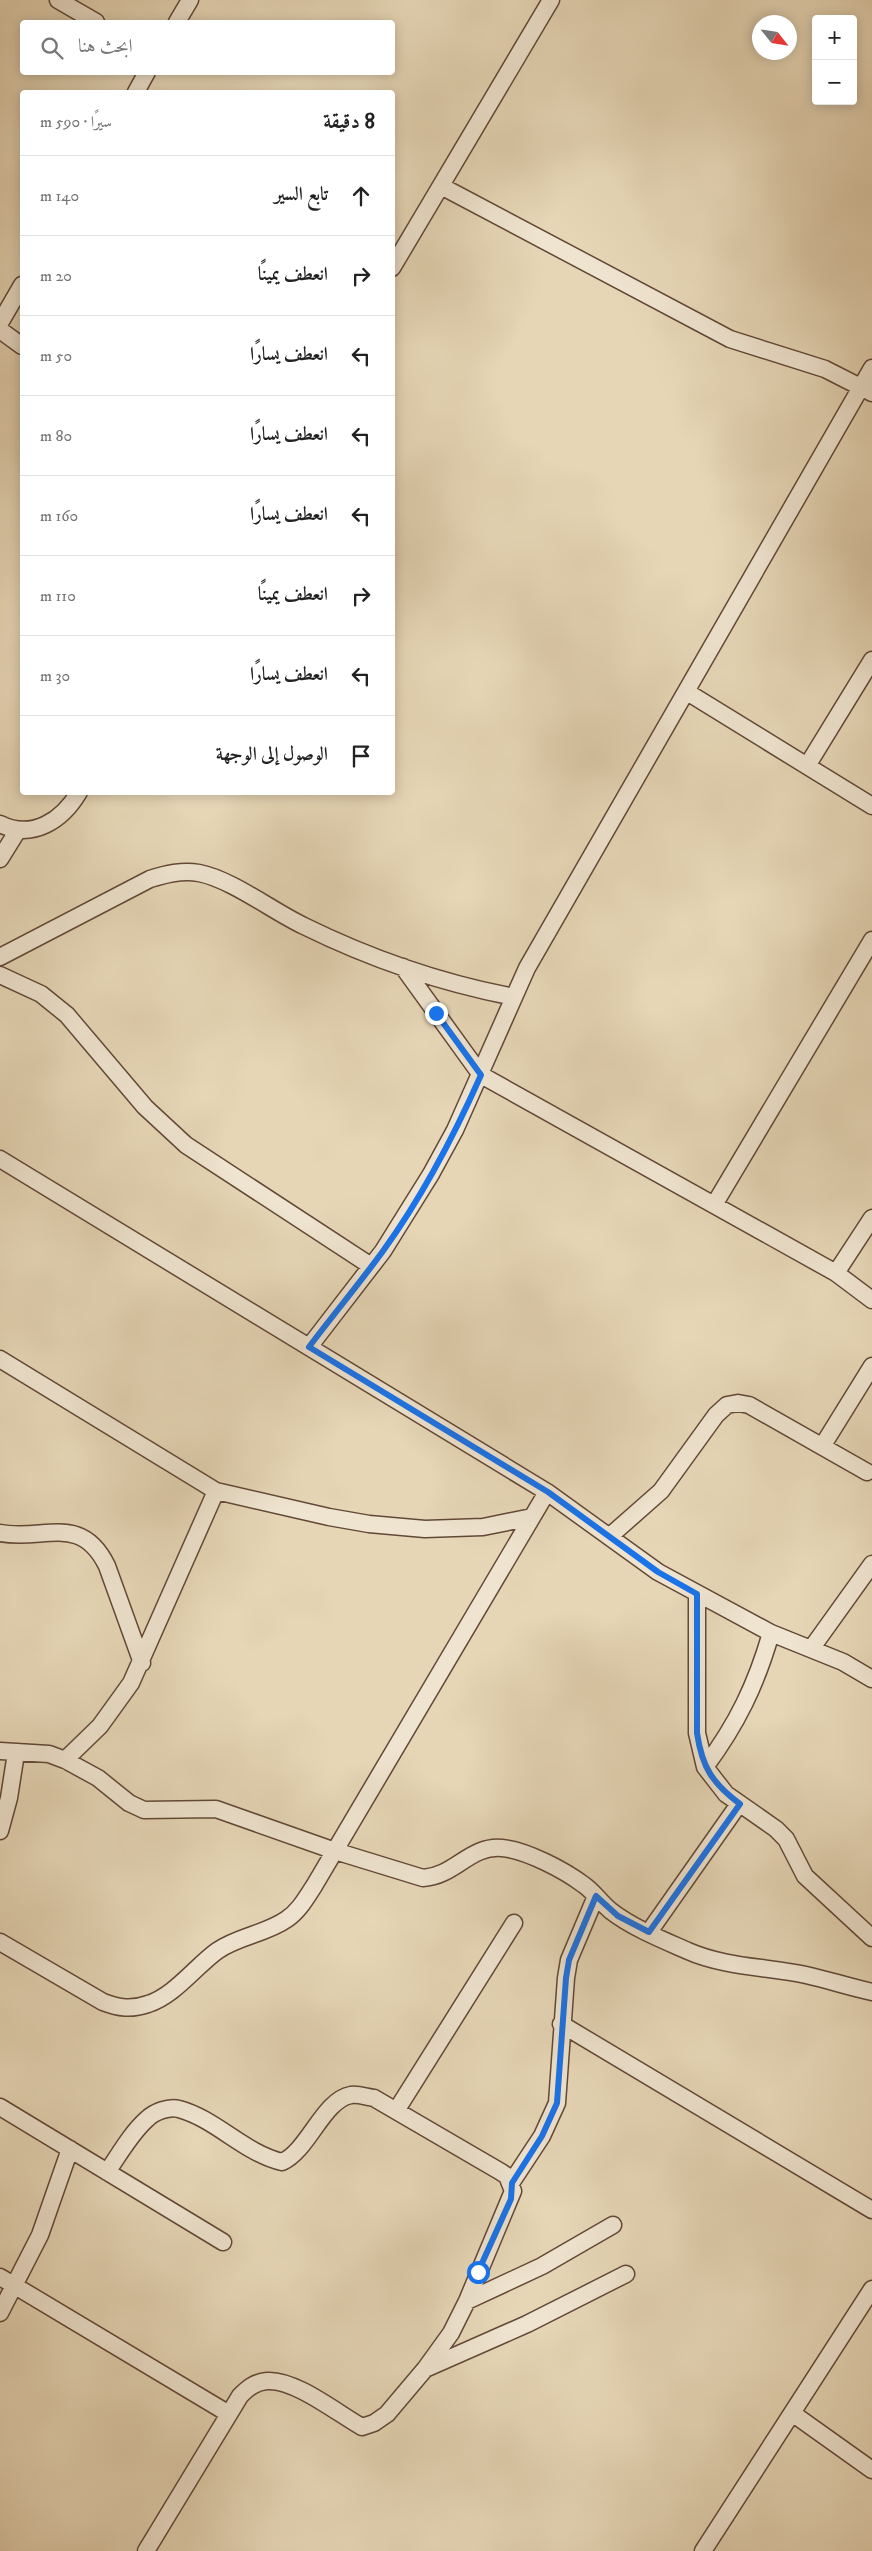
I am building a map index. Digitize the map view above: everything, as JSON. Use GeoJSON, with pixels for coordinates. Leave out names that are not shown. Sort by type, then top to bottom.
{"type":"FeatureCollection","features":[{"type":"Feature","properties":{"kind":"street"},"geometry":{"type":"LineString","coordinates":[[58,0],[93,20]]}},
{"type":"Feature","properties":{"kind":"street"},"geometry":{"type":"LineString","coordinates":[[177,20],[190,0]]}},
{"type":"Feature","properties":{"kind":"street"},"geometry":{"type":"LineString","coordinates":[[395,263],[551,0]]}},
{"type":"Feature","properties":{"kind":"street"},"geometry":{"type":"LineString","coordinates":[[137,90],[145,75]]}},
{"type":"Feature","properties":{"kind":"street"},"geometry":{"type":"LineString","coordinates":[[441,186],[730,339],[817,366],[867,390]]}},
{"type":"Feature","properties":{"kind":"street"},"geometry":{"type":"LineString","coordinates":[[0,324],[20,289]]}},
{"type":"Feature","properties":{"kind":"street"},"geometry":{"type":"LineString","coordinates":[[0,330],[20,345]]}},
{"type":"Feature","properties":{"kind":"street"},"geometry":{"type":"LineString","coordinates":[[309,1347],[383,1250],[431,1174],[455,1130],[514,997],[544,937],[867,390],[872,368]]}},
{"type":"Feature","properties":{"kind":"street"},"geometry":{"type":"LineString","coordinates":[[807,766],[872,660]]}},
{"type":"Feature","properties":{"kind":"street"},"geometry":{"type":"LineString","coordinates":[[687,692],[872,806]]}},
{"type":"Feature","properties":{"kind":"street"},"geometry":{"type":"LineString","coordinates":[[0,824],[18,830],[32,830],[48,824],[62,814],[77,795]]}},
{"type":"Feature","properties":{"kind":"street"},"geometry":{"type":"LineString","coordinates":[[0,859],[18,830]]}},
{"type":"Feature","properties":{"kind":"street"},"geometry":{"type":"LineString","coordinates":[[0,957],[150,880],[172,873],[199,873],[221,881],[303,926],[358,951],[453,984],[514,997]]}},
{"type":"Feature","properties":{"kind":"street"},"geometry":{"type":"LineString","coordinates":[[714,1205],[872,940]]}},
{"type":"Feature","properties":{"kind":"street"},"geometry":{"type":"LineString","coordinates":[[403,967],[481,1075],[836,1273],[872,1300]]}},
{"type":"Feature","properties":{"kind":"street"},"geometry":{"type":"LineString","coordinates":[[0,975],[40,994],[67,1015],[145,1107],[186,1145],[370,1266]]}},
{"type":"Feature","properties":{"kind":"street"},"geometry":{"type":"LineString","coordinates":[[0,1159],[548,1492],[658,1572],[771,1633],[842,1662],[872,1679]]}},
{"type":"Feature","properties":{"kind":"street"},"geometry":{"type":"LineString","coordinates":[[836,1273],[872,1218]]}},
{"type":"Feature","properties":{"kind":"street"},"geometry":{"type":"LineString","coordinates":[[0,1359],[216,1491],[329,1517],[368,1524],[416,1528],[483,1527],[532,1517]]}},
{"type":"Feature","properties":{"kind":"street"},"geometry":{"type":"LineString","coordinates":[[822,1445],[872,1366]]}},
{"type":"Feature","properties":{"kind":"street"},"geometry":{"type":"LineString","coordinates":[[610,1536],[657,1496],[716,1415],[728,1405],[738,1402],[755,1408],[867,1472]]}},
{"type":"Feature","properties":{"kind":"street"},"geometry":{"type":"LineString","coordinates":[[65,1760],[100,1726],[131,1683],[142,1663],[216,1491]]}},
{"type":"Feature","properties":{"kind":"street"},"geometry":{"type":"LineString","coordinates":[[0,1942],[103,2002],[119,2008],[135,2008],[150,2004],[169,1991],[219,1949],[271,1928],[288,1918],[301,1906],[335,1851],[548,1492]]}},
{"type":"Feature","properties":{"kind":"street"},"geometry":{"type":"LineString","coordinates":[[0,1533],[67,1533],[81,1536],[91,1541],[100,1552],[107,1566],[142,1663]]}},
{"type":"Feature","properties":{"kind":"street"},"geometry":{"type":"LineString","coordinates":[[811,1649],[872,1564]]}},
{"type":"Feature","properties":{"kind":"street"},"geometry":{"type":"LineString","coordinates":[[697,1594],[697,1733],[705,1767],[726,1794],[776,1829],[786,1840],[805,1876],[872,1938]]}},
{"type":"Feature","properties":{"kind":"street"},"geometry":{"type":"LineString","coordinates":[[705,1767],[727,1737],[746,1704],[760,1669],[771,1633]]}},
{"type":"Feature","properties":{"kind":"street"},"geometry":{"type":"LineString","coordinates":[[0,1831],[8,1798],[8,1752],[48,1754],[65,1760],[98,1778],[129,1803],[144,1810],[216,1809],[335,1851],[423,1878],[435,1877],[446,1873],[470,1855],[485,1849],[501,1848],[517,1851],[554,1867],[578,1881],[618,1916],[705,1958],[806,1975],[872,1992]]}},
{"type":"Feature","properties":{"kind":"street"},"geometry":{"type":"LineString","coordinates":[[649,1932],[740,1804]]}},
{"type":"Feature","properties":{"kind":"street"},"geometry":{"type":"LineString","coordinates":[[146,2551],[240,2396],[252,2385],[265,2381],[292,2386],[362,2427],[374,2423],[387,2414],[425,2369],[454,2327],[511,2199],[512,2183],[542,2136],[557,2103],[560,2084],[561,2024],[569,1960],[596,1896]]}},
{"type":"Feature","properties":{"kind":"street"},"geometry":{"type":"LineString","coordinates":[[396,2111],[514,1923]]}},
{"type":"Feature","properties":{"kind":"street"},"geometry":{"type":"LineString","coordinates":[[561,2024],[872,2210]]}},
{"type":"Feature","properties":{"kind":"street"},"geometry":{"type":"LineString","coordinates":[[107,2172],[147,2119],[163,2110],[177,2108],[266,2157],[282,2162],[296,2153],[325,2114],[348,2096],[374,2098],[501,2172],[512,2183]]}},
{"type":"Feature","properties":{"kind":"street"},"geometry":{"type":"LineString","coordinates":[[0,2107],[223,2242]]}},
{"type":"Feature","properties":{"kind":"street"},"geometry":{"type":"LineString","coordinates":[[0,2312],[40,2235],[70,2149]]}},
{"type":"Feature","properties":{"kind":"street"},"geometry":{"type":"LineString","coordinates":[[467,2301],[542,2266],[613,2225]]}},
{"type":"Feature","properties":{"kind":"street"},"geometry":{"type":"LineString","coordinates":[[425,2369],[527,2324],[626,2274]]}},
{"type":"Feature","properties":{"kind":"street"},"geometry":{"type":"LineString","coordinates":[[0,2277],[229,2414]]}},
{"type":"Feature","properties":{"kind":"street"},"geometry":{"type":"LineString","coordinates":[[704,2551],[872,2289]]}},
{"type":"Feature","properties":{"kind":"street"},"geometry":{"type":"LineString","coordinates":[[792,2413],[872,2470]]}},
{"type":"Feature","properties":{"kind":"route"},"geometry":{"type":"LineString","coordinates":[[436,1013],[481,1075],[455,1130],[431,1174],[404,1217],[383,1250],[309,1347],[548,1492],[658,1572],[697,1594],[697,1733],[700,1750],[705,1767],[714,1780],[726,1794],[740,1804],[649,1932],[618,1916],[596,1896],[569,1960],[561,2024],[560,2084],[557,2103],[551,2121],[512,2183],[511,2199],[478,2272]]}}]}
